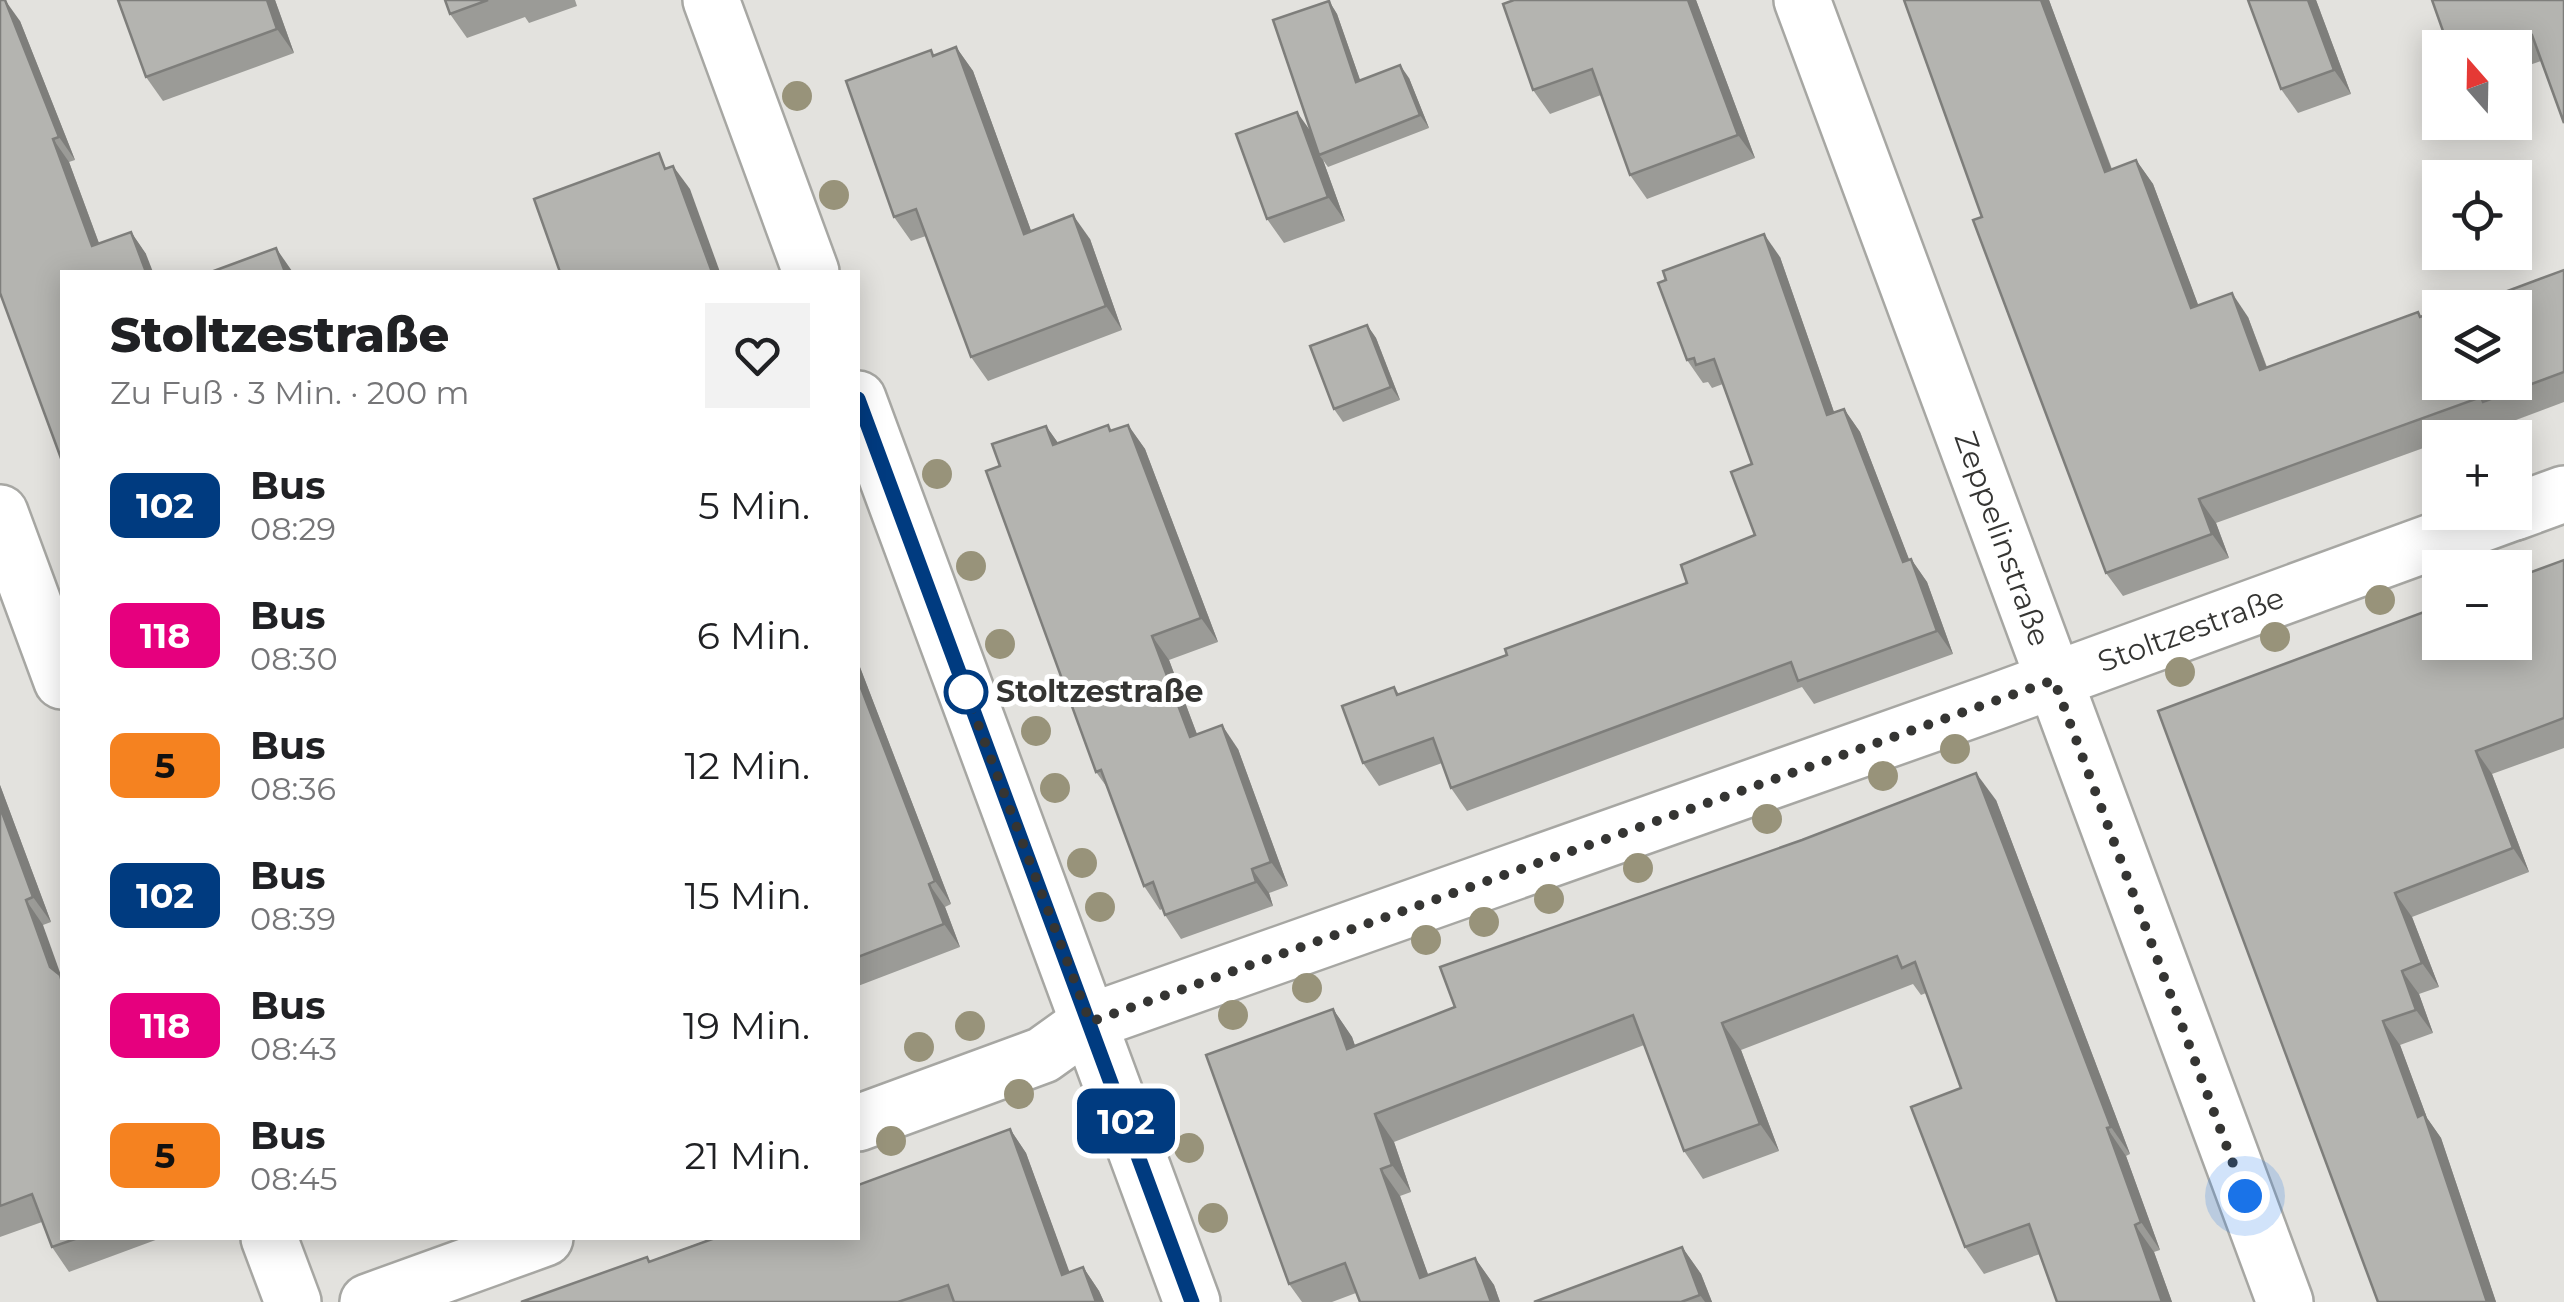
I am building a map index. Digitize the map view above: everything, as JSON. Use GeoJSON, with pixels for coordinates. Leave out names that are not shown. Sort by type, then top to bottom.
{"type":"FeatureCollection","features":[{"type":"Feature","properties":{"kind":"street"},"geometry":{"type":"LineString","coordinates":[[710,0],[810,270]]}},
{"type":"Feature","properties":{"kind":"street","name":"Zeppelinstraße"},"geometry":{"type":"LineString","coordinates":[[1802,0],[2285,1302]]}},
{"type":"Feature","properties":{"kind":"street"},"geometry":{"type":"LineString","coordinates":[[860,404],[1192,1302]]}},
{"type":"Feature","properties":{"kind":"street","name":"Stoltzestraße"},"geometry":{"type":"LineString","coordinates":[[2532,506],[2564,494]]}},
{"type":"Feature","properties":{"kind":"street"},"geometry":{"type":"LineString","coordinates":[[0,513],[60,676]]}},
{"type":"Feature","properties":{"kind":"street","name":"Stoltzestraße"},"geometry":{"type":"LineString","coordinates":[[860,1122],[1043,1055],[1090,1022],[2465,530]]}},
{"type":"Feature","properties":{"kind":"street"},"geometry":{"type":"LineString","coordinates":[[270,1240],[293,1302]]}},
{"type":"Feature","properties":{"kind":"street"},"geometry":{"type":"LineString","coordinates":[[368,1302],[539,1240]]}},
{"type":"Feature","properties":{"kind":"building"},"geometry":{"type":"Polygon","coordinates":[[[0,0],[5,0],[59,137],[53,139],[92,246],[131,232],[145,270],[60,270],[60,456],[0,293],[0,0]]]}},
{"type":"Feature","properties":{"kind":"building"},"geometry":{"type":"Polygon","coordinates":[[[118,0],[267,0],[277,29],[146,77],[118,0]]]}},
{"type":"Feature","properties":{"kind":"building"},"geometry":{"type":"Polygon","coordinates":[[[445,0],[488,0],[450,14],[445,0]]]}},
{"type":"Feature","properties":{"kind":"building"},"geometry":{"type":"Polygon","coordinates":[[[1514,0],[1688,0],[1738,135],[1630,175],[1592,69],[1533,90],[1503,4],[1514,0]]]}},
{"type":"Feature","properties":{"kind":"building"},"geometry":{"type":"Polygon","coordinates":[[[1904,0],[2041,0],[2105,172],[2136,160],[2191,308],[2232,293],[2260,370],[2418,312],[2422,316],[2422,400],[2473,400],[2199,499],[2212,534],[2106,573],[1973,220],[1982,217],[1904,0]]]}},
{"type":"Feature","properties":{"kind":"building"},"geometry":{"type":"Polygon","coordinates":[[[2248,0],[2308,0],[2334,70],[2281,89],[2248,0]]]}},
{"type":"Feature","properties":{"kind":"building"},"geometry":{"type":"Polygon","coordinates":[[[2432,0],[2564,0],[2564,123],[2532,30],[2443,30],[2432,0]]]}},
{"type":"Feature","properties":{"kind":"building"},"geometry":{"type":"Polygon","coordinates":[[[1329,1],[1356,82],[1400,65],[1420,115],[1319,155],[1273,20],[1329,1]]]}},
{"type":"Feature","properties":{"kind":"building"},"geometry":{"type":"Polygon","coordinates":[[[956,47],[1024,234],[1073,215],[1106,306],[971,357],[916,209],[894,217],[846,81],[931,50],[933,56],[956,47]]]}},
{"type":"Feature","properties":{"kind":"building"},"geometry":{"type":"Polygon","coordinates":[[[1297,112],[1328,197],[1267,219],[1236,134],[1297,112]]]}},
{"type":"Feature","properties":{"kind":"building"},"geometry":{"type":"Polygon","coordinates":[[[659,153],[665,169],[673,166],[711,270],[559,270],[534,199],[659,153]]]}},
{"type":"Feature","properties":{"kind":"building"},"geometry":{"type":"Polygon","coordinates":[[[1764,234],[1827,415],[1844,409],[1903,562],[1911,559],[1937,631],[1798,681],[1791,662],[1451,788],[1433,738],[1363,763],[1342,706],[1394,687],[1397,695],[1507,655],[1505,649],[1687,583],[1681,565],[1755,535],[1731,472],[1752,464],[1714,359],[1696,365],[1694,358],[1687,360],[1658,283],[1666,280],[1663,271],[1764,234]]]}},
{"type":"Feature","properties":{"kind":"building"},"geometry":{"type":"Polygon","coordinates":[[[276,248],[284,270],[216,270],[276,248]]]}},
{"type":"Feature","properties":{"kind":"building"},"geometry":{"type":"Polygon","coordinates":[[[2564,270],[2564,372],[2532,384],[2532,290],[2510,290],[2564,270]]]}},
{"type":"Feature","properties":{"kind":"building"},"geometry":{"type":"Polygon","coordinates":[[[1367,325],[1391,387],[1334,409],[1310,346],[1367,325]]]}},
{"type":"Feature","properties":{"kind":"building"},"geometry":{"type":"Polygon","coordinates":[[[1108,425],[1110,431],[1128,425],[1201,618],[1152,636],[1190,737],[1222,725],[1271,862],[1252,869],[1256,882],[1165,915],[1153,882],[1144,886],[1101,770],[1096,772],[986,471],[1000,466],[992,444],[1046,426],[1053,445],[1108,425]]]}},
{"type":"Feature","properties":{"kind":"building"},"geometry":{"type":"Polygon","coordinates":[[[2564,560],[2564,718],[2476,751],[2513,848],[2395,893],[2422,963],[2402,971],[2416,1010],[2383,1021],[2418,1117],[2424,1114],[2487,1302],[2378,1302],[2158,711],[2422,613],[2422,660],[2532,660],[2532,572],[2564,560]]]}},
{"type":"Feature","properties":{"kind":"building"},"geometry":{"type":"Polygon","coordinates":[[[860,685],[935,881],[929,884],[944,924],[860,956],[860,685]]]}},
{"type":"Feature","properties":{"kind":"building"},"geometry":{"type":"Polygon","coordinates":[[[1976,773],[2111,1127],[2107,1128],[2141,1222],[2135,1225],[2162,1302],[2057,1302],[2029,1224],[1965,1247],[1911,1107],[1961,1088],[1915,962],[1902,968],[1897,956],[1722,1023],[1760,1124],[1684,1151],[1633,1015],[1375,1114],[1392,1165],[1381,1169],[1420,1278],[1475,1258],[1491,1302],[1360,1302],[1345,1263],[1289,1284],[1206,1055],[1333,1009],[1347,1049],[1455,1007],[1440,967],[1802,840],[1976,773]]]}},
{"type":"Feature","properties":{"kind":"building"},"geometry":{"type":"Polygon","coordinates":[[[0,807],[33,897],[26,900],[50,967],[60,975],[60,1240],[72,1240],[52,1247],[32,1194],[0,1206],[0,807]]]}},
{"type":"Feature","properties":{"kind":"building"},"geometry":{"type":"Polygon","coordinates":[[[1010,1129],[1062,1275],[1083,1267],[1096,1302],[954,1302],[948,1285],[898,1302],[521,1302],[647,1257],[649,1262],[710,1240],[860,1240],[860,1184],[1010,1129]]]}},
{"type":"Feature","properties":{"kind":"building"},"geometry":{"type":"Polygon","coordinates":[[[1682,1247],[1700,1295],[1681,1302],[1534,1302],[1682,1247]]]}},
{"type":"Feature","properties":{"kind":"bus line","name":"102"},"geometry":{"type":"LineString","coordinates":[[860,404],[1192,1302]]}},
{"type":"Feature","properties":{"kind":"place","name":"Stoltzestraße"},"geometry":{"type":"Point","coordinates":[966,692]}},
{"type":"Feature","properties":{"kind":"route"},"geometry":{"type":"LineString","coordinates":[[966,692],[1090,1022],[2054,680],[2245,1196]]}}]}
